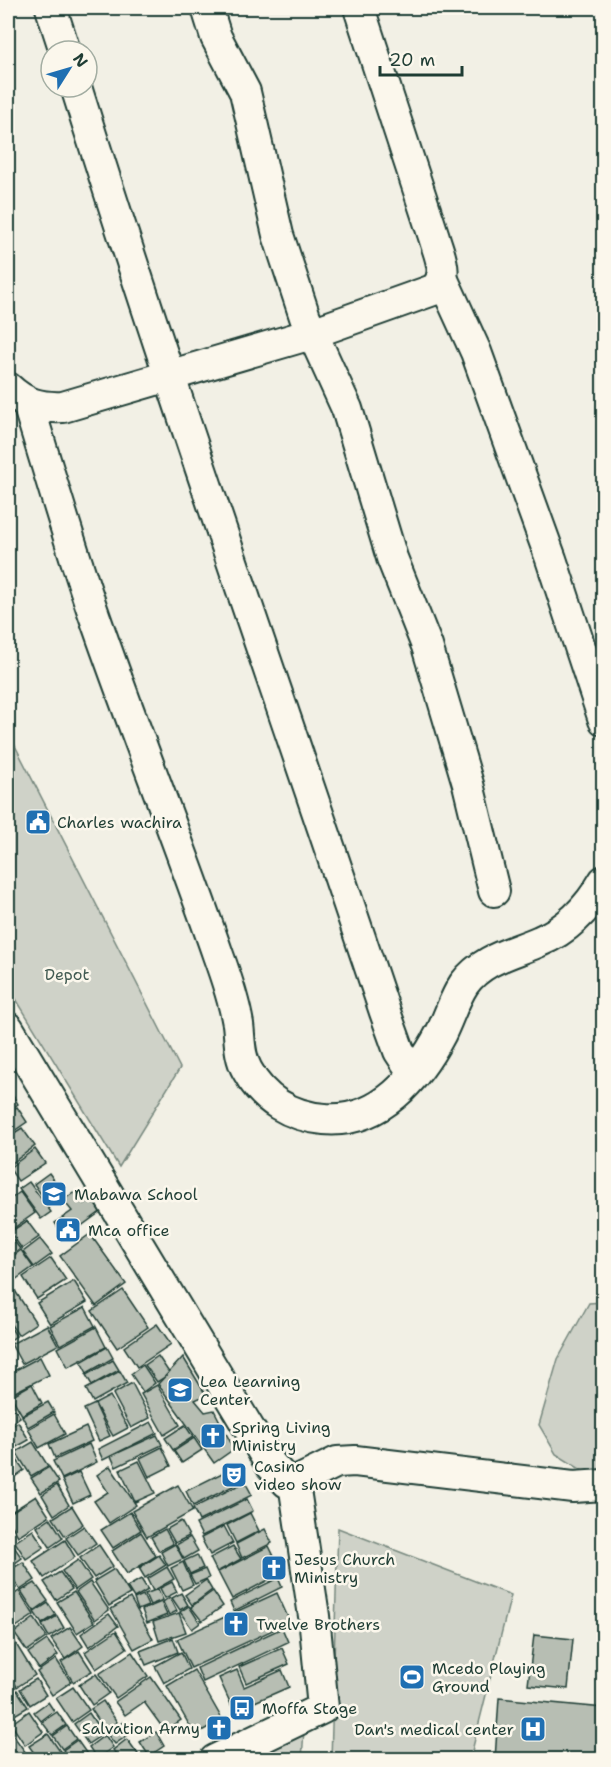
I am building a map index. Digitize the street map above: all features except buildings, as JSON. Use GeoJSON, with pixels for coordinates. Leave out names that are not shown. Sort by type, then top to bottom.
{"type":"FeatureCollection","features":[{"type":"Feature","properties":{"kind":"street"},"geometry":{"type":"LineString","coordinates":[[51,8],[60,39]]}},
{"type":"Feature","properties":{"kind":"street"},"geometry":{"type":"LineString","coordinates":[[207,8],[216,37],[245,92],[278,235],[305,317],[347,409],[392,558],[427,646],[468,784],[494,891]]}},
{"type":"Feature","properties":{"kind":"street"},"geometry":{"type":"LineString","coordinates":[[359,8],[434,237],[443,280],[476,352],[551,559],[603,720]]}},
{"type":"Feature","properties":{"kind":"street"},"geometry":{"type":"LineString","coordinates":[[80,99],[169,376],[251,611],[385,1012],[399,1051],[414,1074]]}},
{"type":"Feature","properties":{"kind":"street"},"geometry":{"type":"LineString","coordinates":[[18,396],[44,408],[63,407],[313,333],[433,290],[443,280]]}},
{"type":"Feature","properties":{"kind":"street"},"geometry":{"type":"LineString","coordinates":[[18,396],[93,611],[218,955],[238,1022],[242,1057],[246,1069],[262,1093],[277,1104],[296,1113],[325,1119],[340,1118],[376,1108],[394,1098],[414,1074],[442,1031],[464,985],[472,975],[486,963],[539,942],[569,924],[592,900],[603,881]]}},
{"type":"Feature","properties":{"kind":"street"},"geometry":{"type":"LineString","coordinates":[[8,1028],[271,1465],[287,1482],[294,1483],[337,1462],[355,1461],[573,1487],[603,1485]]}},
{"type":"Feature","properties":{"kind":"street"},"geometry":{"type":"LineString","coordinates":[[215,1760],[323,1708],[314,1616],[294,1483]]}},
{"type":"Feature","properties":{"kind":"green space","name":"Depot"},"geometry":{"type":"Polygon","coordinates":[[[8,732],[180,1068],[119,1167],[8,986],[8,732]]]}},
{"type":"Feature","properties":{"kind":"green space"},"geometry":{"type":"Polygon","coordinates":[[[603,1302],[603,1474],[596,1479],[556,1454],[539,1425],[558,1359],[589,1303],[603,1302]]]}},
{"type":"Feature","properties":{"kind":"green space","name":"Mcedo Playing Ground"},"geometry":{"type":"Polygon","coordinates":[[[338,1528],[511,1595],[470,1759],[331,1760],[338,1528]]]}},
{"type":"Feature","properties":{"kind":"green space"},"geometry":{"type":"Polygon","coordinates":[[[304,1730],[302,1759],[231,1759],[304,1730]]]}},
{"type":"Feature","properties":{"kind":"place","name":"Charles wachira"},"geometry":{"type":"Point","coordinates":[38,822]}},
{"type":"Feature","properties":{"kind":"place","name":"Mabawa School"},"geometry":{"type":"Point","coordinates":[54,1194]}},
{"type":"Feature","properties":{"kind":"place","name":"Mca office"},"geometry":{"type":"Point","coordinates":[68,1230]}},
{"type":"Feature","properties":{"kind":"place","name":"Lea Learning Center"},"geometry":{"type":"Point","coordinates":[180,1390]}},
{"type":"Feature","properties":{"kind":"place","name":"Spring Living Ministry"},"geometry":{"type":"Point","coordinates":[213,1436]}},
{"type":"Feature","properties":{"kind":"place","name":"Casino video show"},"geometry":{"type":"Point","coordinates":[234,1475]}},
{"type":"Feature","properties":{"kind":"place","name":"Jesus Church Ministry"},"geometry":{"type":"Point","coordinates":[274,1568]}},
{"type":"Feature","properties":{"kind":"place","name":"Twelve Brothers"},"geometry":{"type":"Point","coordinates":[236,1624]}},
{"type":"Feature","properties":{"kind":"place","name":"Mcedo Playing Ground"},"geometry":{"type":"Point","coordinates":[412,1677]}},
{"type":"Feature","properties":{"kind":"place","name":"Moffa Stage"},"geometry":{"type":"Point","coordinates":[242,1708]}},
{"type":"Feature","properties":{"kind":"place","name":"Salvation Army"},"geometry":{"type":"Point","coordinates":[219,1728]}},
{"type":"Feature","properties":{"kind":"place","name":"Dan's medical center"},"geometry":{"type":"Point","coordinates":[533,1729]}}]}
